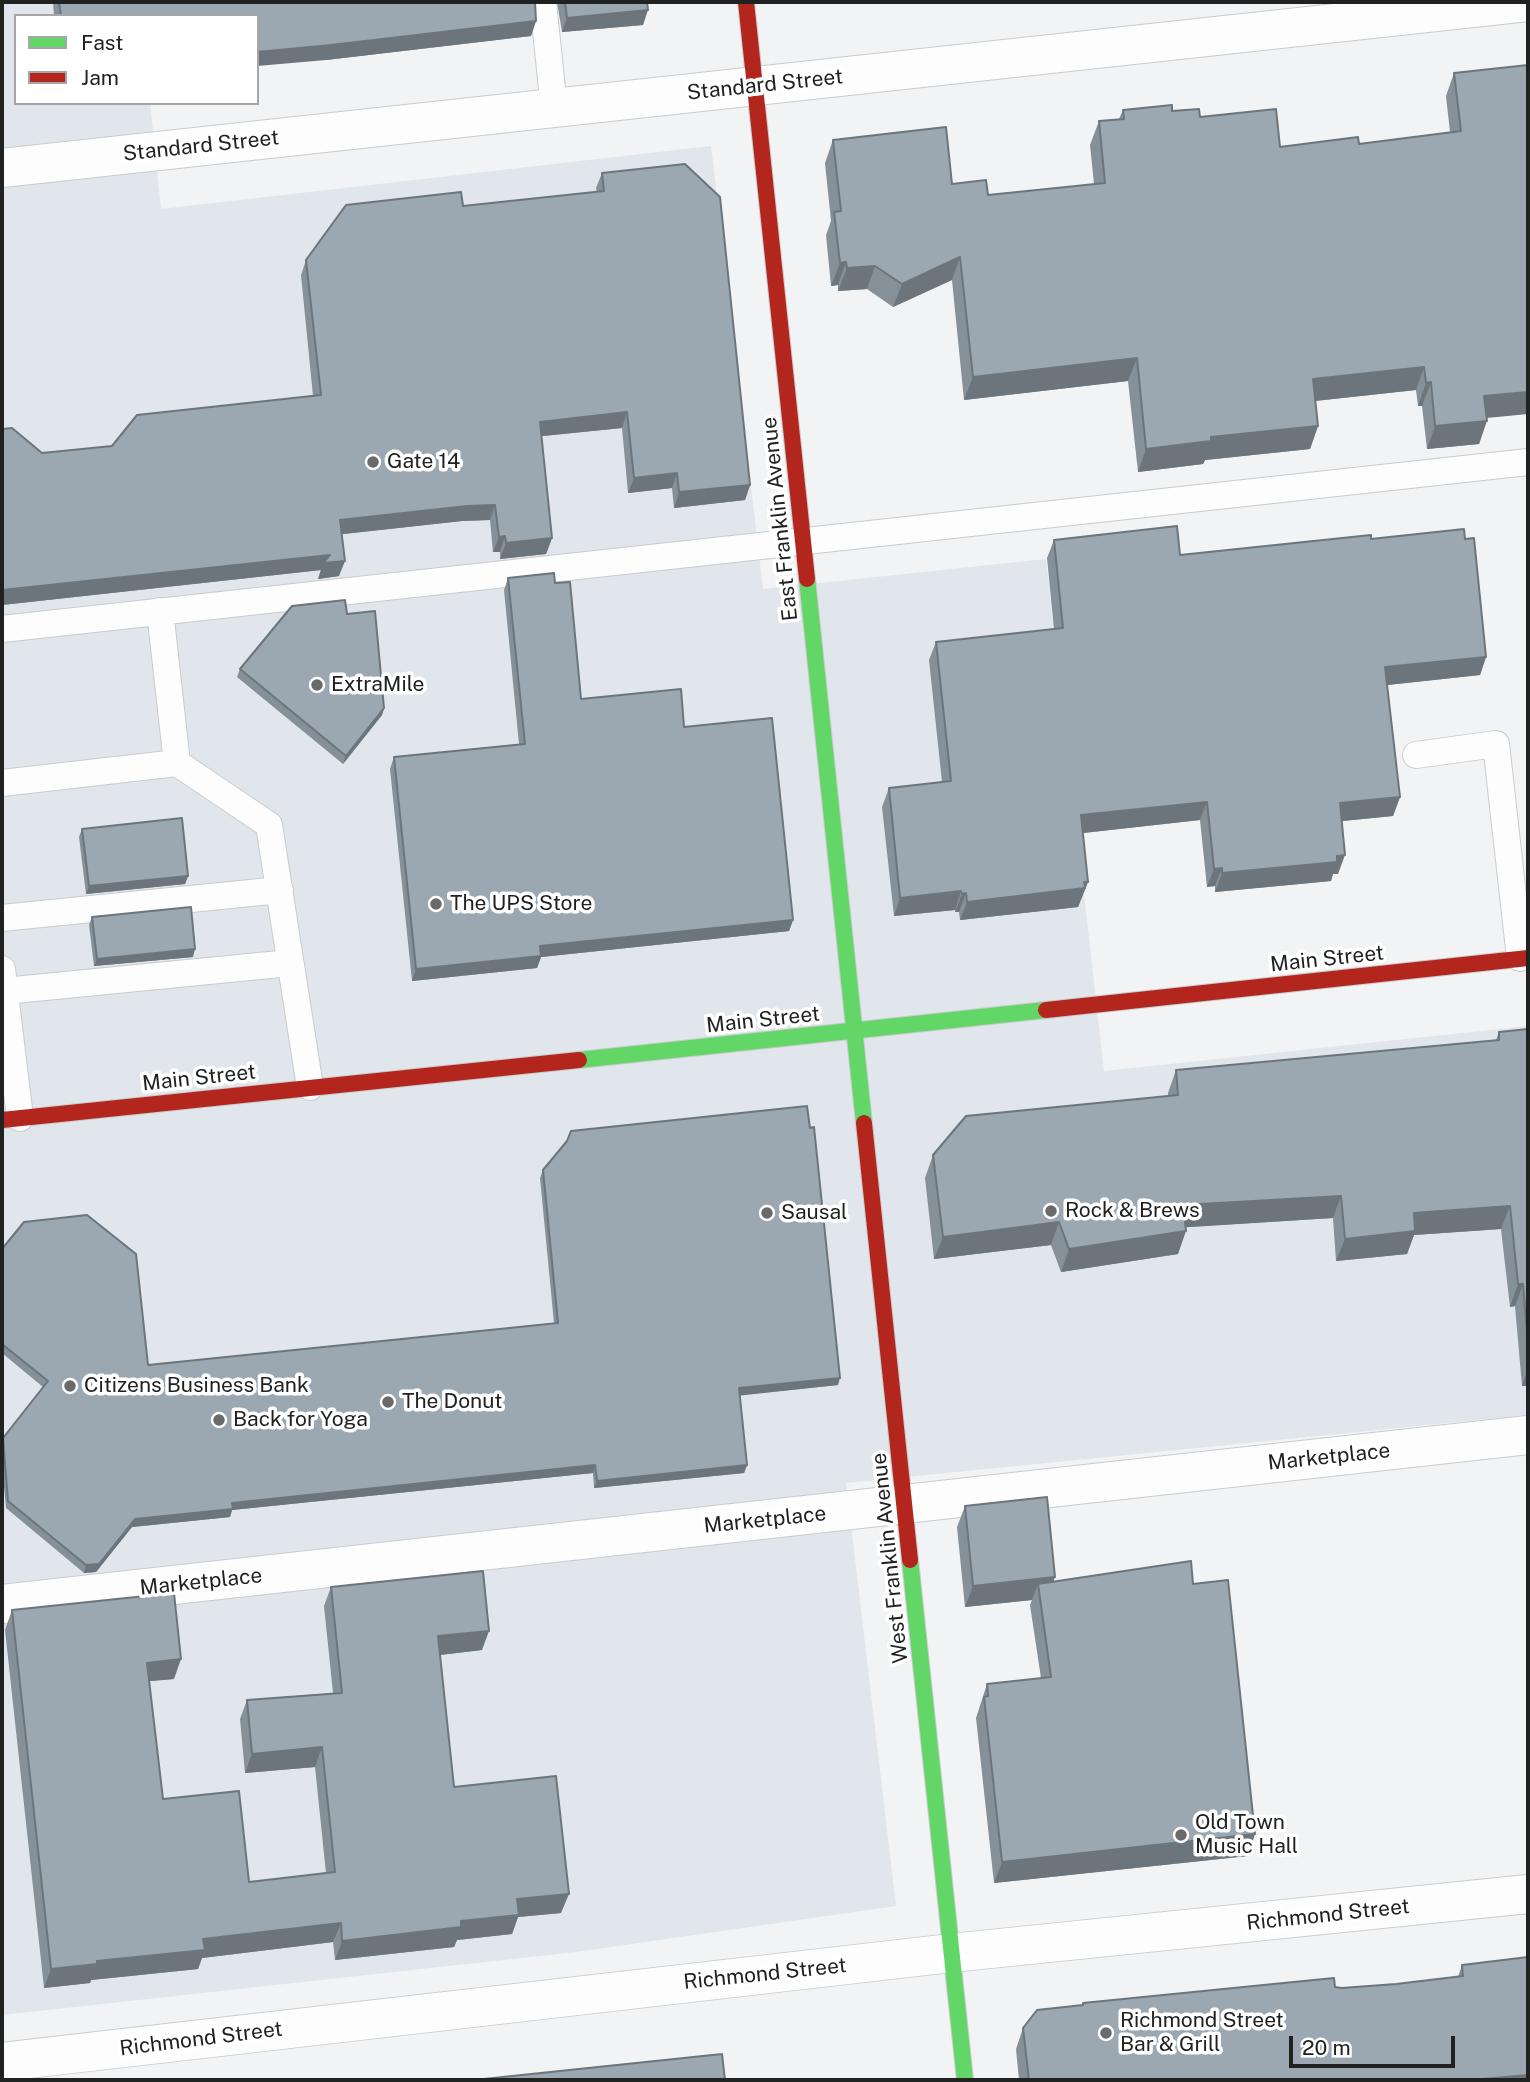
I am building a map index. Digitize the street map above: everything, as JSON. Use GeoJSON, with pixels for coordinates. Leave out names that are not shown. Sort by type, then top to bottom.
{"type":"FeatureCollection","features":[{"type":"Feature","properties":{"kind":"street","name":"East Franklin Avenue"},"geometry":{"type":"LineString","coordinates":[[746,2],[856,1031]]}},
{"type":"Feature","properties":{"kind":"street","name":"Standard Street"},"geometry":{"type":"LineString","coordinates":[[2,168],[1528,2]]}},
{"type":"Feature","properties":{"kind":"street","name":"Main Street"},"geometry":{"type":"LineString","coordinates":[[11,1119],[1524,958]]}},
{"type":"Feature","properties":{"kind":"street","name":"West Franklin Avenue"},"geometry":{"type":"LineString","coordinates":[[856,1031],[965,2080]]}},
{"type":"Feature","properties":{"kind":"street","name":"Marketplace"},"geometry":{"type":"LineString","coordinates":[[2,1604],[1528,1435]]}},
{"type":"Feature","properties":{"kind":"street","name":"Richmond Street"},"geometry":{"type":"LineString","coordinates":[[2,2062],[951,1954],[1528,1894]]}},
{"type":"Feature","properties":{"kind":"lane"},"geometry":{"type":"LineString","coordinates":[[543,2],[554,108]]}},
{"type":"Feature","properties":{"kind":"lane"},"geometry":{"type":"LineString","coordinates":[[2,629],[1528,462]]}},
{"type":"Feature","properties":{"kind":"lane"},"geometry":{"type":"LineString","coordinates":[[160,611],[177,763]]}},
{"type":"Feature","properties":{"kind":"lane"},"geometry":{"type":"LineString","coordinates":[[1416,755],[1496,744],[1524,958]]}},
{"type":"Feature","properties":{"kind":"lane"},"geometry":{"type":"LineString","coordinates":[[2,783],[177,763],[269,825],[310,1087]]}},
{"type":"Feature","properties":{"kind":"lane"},"geometry":{"type":"LineString","coordinates":[[2,918],[280,890]]}},
{"type":"Feature","properties":{"kind":"lane"},"geometry":{"type":"LineString","coordinates":[[11,1119],[3,980],[290,964]]}},
{"type":"Feature","properties":{"kind":"shaded area"},"geometry":{"type":"Polygon","coordinates":[[[2,2],[140,2],[142,14],[14,14],[14,105],[150,105],[161,209],[711,146],[763,589],[1046,559],[1104,1071],[1528,1026],[1528,1415],[846,1483],[896,1906],[576,1952],[2,2015],[2,2]]]}},
{"type":"Feature","properties":{"kind":"building"},"geometry":{"type":"Polygon","coordinates":[[[59,2],[535,2],[536,21],[259,52],[259,14],[61,14],[59,2]]]}},
{"type":"Feature","properties":{"kind":"building"},"geometry":{"type":"Polygon","coordinates":[[[565,2],[647,2],[648,10],[567,18],[565,2]]]}},
{"type":"Feature","properties":{"kind":"building"},"geometry":{"type":"Polygon","coordinates":[[[1528,65],[1528,392],[1484,396],[1487,421],[1435,426],[1431,382],[1426,383],[1424,367],[1313,379],[1318,426],[1211,437],[1211,441],[1146,449],[1137,358],[973,377],[960,257],[902,284],[875,266],[847,268],[846,262],[840,263],[834,212],[841,211],[833,140],[946,127],[952,184],[986,180],[988,195],[1105,183],[1099,121],[1124,119],[1123,110],[1172,105],[1172,111],[1199,109],[1200,117],[1276,109],[1280,147],[1358,137],[1359,144],[1461,131],[1454,73],[1528,65]]]}},
{"type":"Feature","properties":{"kind":"building"},"geometry":{"type":"Polygon","coordinates":[[[685,164],[720,197],[750,485],[679,492],[677,473],[634,478],[627,412],[540,422],[552,538],[506,543],[505,536],[499,537],[495,505],[467,506],[340,520],[345,561],[323,563],[330,555],[2,590],[2,429],[12,428],[42,453],[112,446],[137,415],[321,395],[306,260],[346,205],[461,192],[463,206],[604,191],[602,173],[685,164]]]}},
{"type":"Feature","properties":{"kind":"building"},"geometry":{"type":"Polygon","coordinates":[[[1177,526],[1180,555],[1371,535],[1371,539],[1464,529],[1465,539],[1474,538],[1486,657],[1385,667],[1400,797],[1340,803],[1345,855],[1337,856],[1337,862],[1222,873],[1222,868],[1214,869],[1207,802],[1081,815],[1088,882],[1084,882],[1085,888],[967,902],[966,893],[962,894],[961,891],[900,898],[889,788],[951,781],[936,642],[1063,628],[1054,540],[1177,526]]]}},
{"type":"Feature","properties":{"kind":"building"},"geometry":{"type":"Polygon","coordinates":[[[554,573],[555,583],[570,582],[581,699],[681,689],[684,727],[772,718],[793,920],[540,946],[541,956],[416,969],[394,757],[525,744],[508,578],[554,573]]]}},
{"type":"Feature","properties":{"kind":"building"},"geometry":{"type":"Polygon","coordinates":[[[345,600],[347,614],[375,611],[384,708],[346,756],[240,669],[292,606],[345,600]]]}},
{"type":"Feature","properties":{"kind":"building"},"geometry":{"type":"Polygon","coordinates":[[[182,818],[188,876],[89,886],[82,829],[182,818]]]}},
{"type":"Feature","properties":{"kind":"building"},"geometry":{"type":"Polygon","coordinates":[[[191,907],[195,949],[97,959],[92,917],[191,907]]]}},
{"type":"Feature","properties":{"kind":"building"},"geometry":{"type":"Polygon","coordinates":[[[1528,1029],[1528,1344],[1523,1284],[1518,1284],[1510,1206],[1414,1213],[1415,1231],[1345,1239],[1341,1196],[1183,1205],[1186,1231],[1069,1249],[1059,1222],[943,1237],[933,1155],[966,1116],[1178,1095],[1176,1070],[1499,1040],[1499,1032],[1528,1029]]]}},
{"type":"Feature","properties":{"kind":"building"},"geometry":{"type":"Polygon","coordinates":[[[807,1106],[810,1128],[814,1127],[840,1378],[739,1388],[747,1465],[597,1481],[595,1465],[232,1503],[233,1509],[135,1519],[99,1564],[86,1565],[8,1501],[3,1438],[48,1381],[2,1344],[2,1249],[24,1222],[87,1215],[136,1254],[148,1365],[558,1323],[543,1170],[567,1141],[571,1131],[807,1106]]]}},
{"type":"Feature","properties":{"kind":"building"},"geometry":{"type":"Polygon","coordinates":[[[1047,1497],[1055,1577],[973,1586],[965,1506],[1047,1497]]]}},
{"type":"Feature","properties":{"kind":"building"},"geometry":{"type":"Polygon","coordinates":[[[1191,1561],[1193,1584],[1228,1580],[1255,1834],[1002,1862],[984,1697],[988,1696],[987,1684],[1051,1677],[1038,1584],[1191,1561]]]}},
{"type":"Feature","properties":{"kind":"building"},"geometry":{"type":"Polygon","coordinates":[[[483,1571],[489,1631],[438,1636],[454,1787],[556,1776],[569,1894],[517,1899],[519,1915],[461,1921],[461,1927],[342,1941],[341,1923],[203,1939],[205,1950],[97,1961],[97,1964],[51,1969],[12,1610],[174,1593],[181,1659],[147,1663],[163,1799],[239,1791],[249,1882],[335,1872],[322,1747],[252,1754],[247,1700],[342,1693],[331,1587],[483,1571]]]}},
{"type":"Feature","properties":{"kind":"building"},"geometry":{"type":"Polygon","coordinates":[[[1528,1957],[1528,2075],[1471,2080],[1029,2080],[1023,2028],[1037,2010],[1334,1978],[1335,1987],[1342,1988],[1396,1984],[1463,1976],[1462,1965],[1528,1957]]]}},
{"type":"Feature","properties":{"kind":"building"},"geometry":{"type":"Polygon","coordinates":[[[722,2054],[725,2080],[474,2080],[722,2054]]]}},
{"type":"Feature","properties":{"kind":"traffic: fast"},"geometry":{"type":"LineString","coordinates":[[807,579],[864,1123]]}},
{"type":"Feature","properties":{"kind":"traffic: fast"},"geometry":{"type":"LineString","coordinates":[[579,1060],[1046,1010]]}},
{"type":"Feature","properties":{"kind":"traffic: fast"},"geometry":{"type":"LineString","coordinates":[[910,1560],[965,2080]]}},
{"type":"Feature","properties":{"kind":"traffic: jam"},"geometry":{"type":"LineString","coordinates":[[746,2],[807,579]]}},
{"type":"Feature","properties":{"kind":"traffic: jam"},"geometry":{"type":"LineString","coordinates":[[1046,1010],[1528,958]]}},
{"type":"Feature","properties":{"kind":"traffic: jam"},"geometry":{"type":"LineString","coordinates":[[2,1120],[579,1060]]}},
{"type":"Feature","properties":{"kind":"traffic: jam"},"geometry":{"type":"LineString","coordinates":[[864,1123],[910,1560]]}},
{"type":"Feature","properties":{"kind":"place","name":"Gate 14"},"geometry":{"type":"Point","coordinates":[373,462]}},
{"type":"Feature","properties":{"kind":"place","name":"ExtraMile"},"geometry":{"type":"Point","coordinates":[317,685]}},
{"type":"Feature","properties":{"kind":"place","name":"The UPS Store"},"geometry":{"type":"Point","coordinates":[436,904]}},
{"type":"Feature","properties":{"kind":"place","name":"Rock & Brews"},"geometry":{"type":"Point","coordinates":[1051,1211]}},
{"type":"Feature","properties":{"kind":"place","name":"Sausal"},"geometry":{"type":"Point","coordinates":[767,1213]}},
{"type":"Feature","properties":{"kind":"place","name":"Citizens Business Bank"},"geometry":{"type":"Point","coordinates":[70,1386]}},
{"type":"Feature","properties":{"kind":"place","name":"The Donut"},"geometry":{"type":"Point","coordinates":[388,1402]}},
{"type":"Feature","properties":{"kind":"place","name":"Back for Yoga"},"geometry":{"type":"Point","coordinates":[219,1420]}},
{"type":"Feature","properties":{"kind":"place","name":"Old Town Music Hall"},"geometry":{"type":"Point","coordinates":[1181,1835]}},
{"type":"Feature","properties":{"kind":"place","name":"Richmond Street Bar & Grill"},"geometry":{"type":"Point","coordinates":[1106,2033]}}]}
